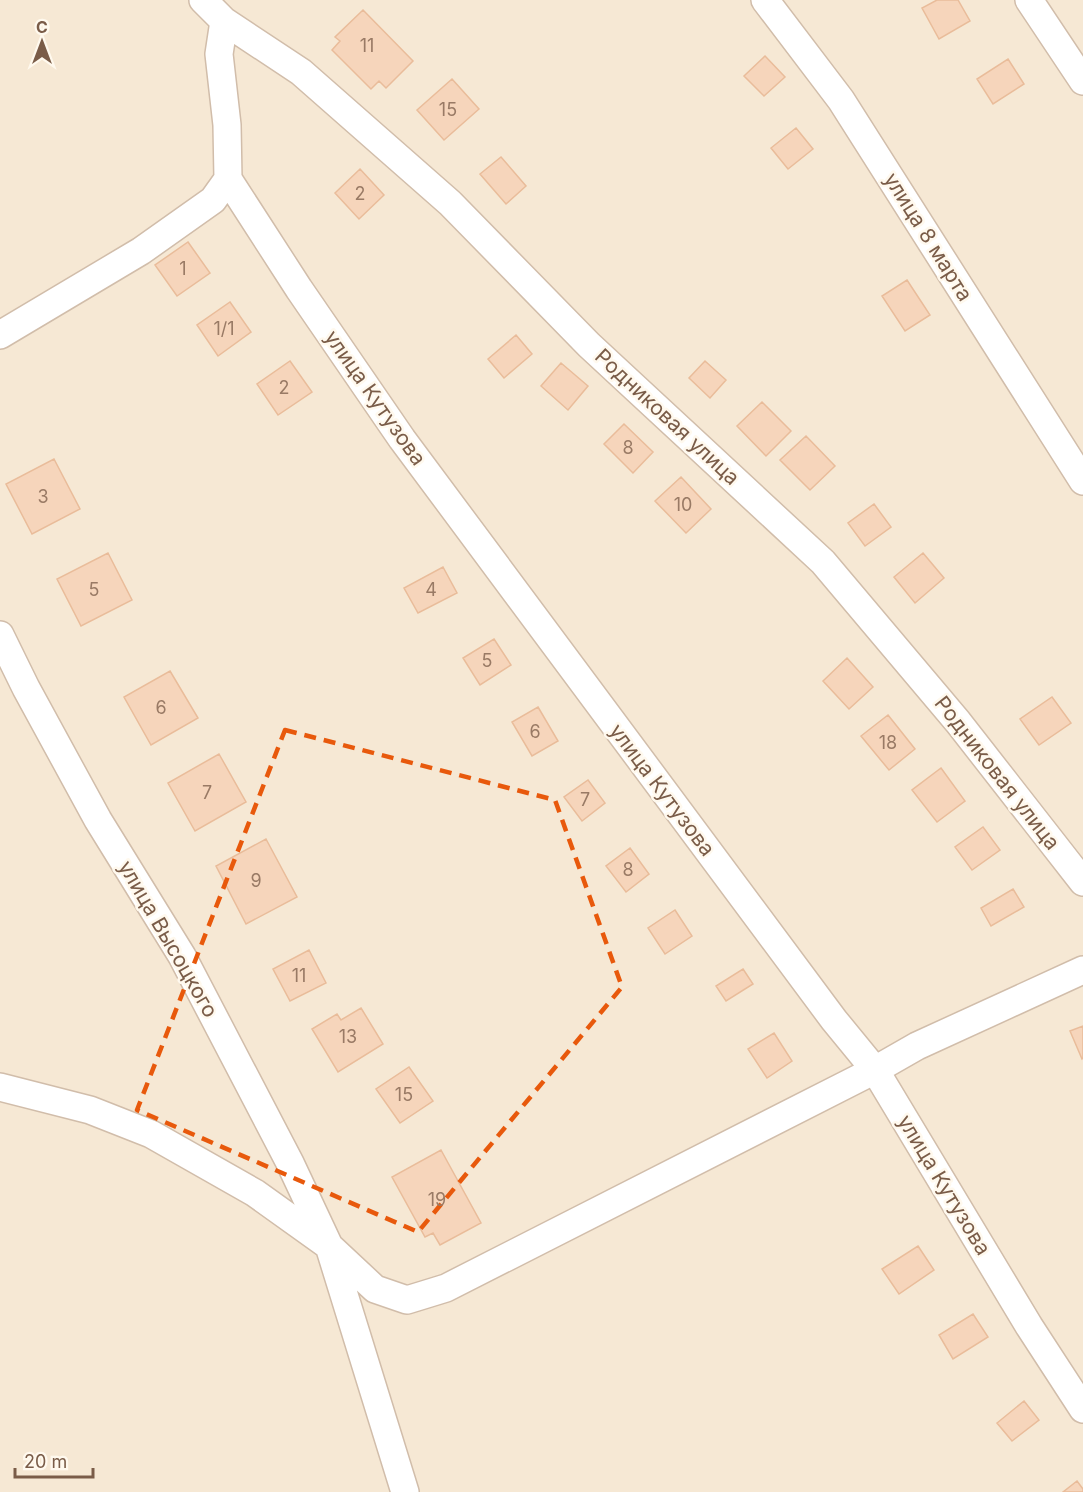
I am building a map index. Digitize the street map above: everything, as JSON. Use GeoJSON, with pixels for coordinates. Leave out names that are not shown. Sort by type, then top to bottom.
{"type":"FeatureCollection","features":[{"type":"Feature","properties":{"kind":"street","name":"Родниковая улица"},"geometry":{"type":"LineString","coordinates":[[203,0],[224,21],[302,72],[450,203],[589,345],[823,562],[958,722],[1083,882]]}},
{"type":"Feature","properties":{"kind":"street","name":"улица 8 марта"},"geometry":{"type":"LineString","coordinates":[[765,0],[841,100],[1083,481]]}},
{"type":"Feature","properties":{"kind":"street"},"geometry":{"type":"LineString","coordinates":[[1029,0],[1083,81]]}},
{"type":"Feature","properties":{"kind":"street"},"geometry":{"type":"LineString","coordinates":[[0,335],[141,251],[213,200],[228,179],[227,125],[219,54],[224,21]]}},
{"type":"Feature","properties":{"kind":"street","name":"улица Кутузова"},"geometry":{"type":"LineString","coordinates":[[228,179],[299,289],[402,439],[834,1020],[875,1070],[1029,1326],[1083,1409]]}},
{"type":"Feature","properties":{"kind":"street","name":"улица Высоцкого"},"geometry":{"type":"LineString","coordinates":[[0,635],[26,688],[98,820],[182,956],[290,1163],[330,1246]]}},
{"type":"Feature","properties":{"kind":"street"},"geometry":{"type":"LineString","coordinates":[[0,1087],[90,1110],[151,1134],[255,1193],[330,1246],[375,1289],[407,1300],[446,1288],[875,1070],[917,1046],[1083,970]]}},
{"type":"Feature","properties":{"kind":"street"},"geometry":{"type":"LineString","coordinates":[[330,1246],[405,1492]]}},
{"type":"Feature","properties":{"kind":"highlighted area"},"geometry":{"type":"Polygon","coordinates":[[[285,730],[555,800],[622,987],[418,1232],[137,1110],[285,730]]]}},
{"type":"Feature","properties":{"kind":"shaded area"},"geometry":{"type":"Polygon","coordinates":[[[0,0],[1083,0],[1083,1492],[0,1492],[0,0]]]}},
{"type":"Feature","properties":{"kind":"building"},"geometry":{"type":"Polygon","coordinates":[[[937,0],[958,0],[970,21],[939,39],[922,8],[937,0]]]}},
{"type":"Feature","properties":{"kind":"building"},"geometry":{"type":"Polygon","coordinates":[[[363,10],[413,61],[386,88],[379,81],[371,89],[332,50],[340,41],[335,37],[363,10]]]}},
{"type":"Feature","properties":{"kind":"building"},"geometry":{"type":"Polygon","coordinates":[[[765,56],[785,77],[764,96],[744,76],[765,56]]]}},
{"type":"Feature","properties":{"kind":"building"},"geometry":{"type":"Polygon","coordinates":[[[1008,59],[1024,84],[993,104],[977,79],[1008,59]]]}},
{"type":"Feature","properties":{"kind":"building"},"geometry":{"type":"Polygon","coordinates":[[[452,79],[479,109],[444,140],[417,110],[452,79]]]}},
{"type":"Feature","properties":{"kind":"building"},"geometry":{"type":"Polygon","coordinates":[[[796,128],[813,149],[788,169],[771,148],[796,128]]]}},
{"type":"Feature","properties":{"kind":"building"},"geometry":{"type":"Polygon","coordinates":[[[501,157],[526,186],[506,204],[480,174],[501,157]]]}},
{"type":"Feature","properties":{"kind":"building"},"geometry":{"type":"Polygon","coordinates":[[[360,169],[384,195],[359,219],[335,193],[360,169]]]}},
{"type":"Feature","properties":{"kind":"building"},"geometry":{"type":"Polygon","coordinates":[[[188,242],[210,273],[177,296],[155,265],[188,242]]]}},
{"type":"Feature","properties":{"kind":"building"},"geometry":{"type":"Polygon","coordinates":[[[907,280],[930,315],[905,331],[882,296],[907,280]]]}},
{"type":"Feature","properties":{"kind":"building"},"geometry":{"type":"Polygon","coordinates":[[[230,302],[251,332],[218,356],[197,325],[230,302]]]}},
{"type":"Feature","properties":{"kind":"building"},"geometry":{"type":"Polygon","coordinates":[[[516,335],[532,354],[504,378],[488,359],[516,335]]]}},
{"type":"Feature","properties":{"kind":"building"},"geometry":{"type":"Polygon","coordinates":[[[290,361],[312,392],[278,415],[257,384],[290,361]]]}},
{"type":"Feature","properties":{"kind":"building"},"geometry":{"type":"Polygon","coordinates":[[[705,361],[726,380],[710,398],[689,378],[705,361]]]}},
{"type":"Feature","properties":{"kind":"building"},"geometry":{"type":"Polygon","coordinates":[[[561,363],[588,386],[568,410],[541,386],[561,363]]]}},
{"type":"Feature","properties":{"kind":"building"},"geometry":{"type":"Polygon","coordinates":[[[762,402],[791,431],[766,456],[737,426],[762,402]]]}},
{"type":"Feature","properties":{"kind":"building"},"geometry":{"type":"Polygon","coordinates":[[[624,424],[653,452],[633,473],[604,444],[624,424]]]}},
{"type":"Feature","properties":{"kind":"building"},"geometry":{"type":"Polygon","coordinates":[[[806,436],[835,466],[810,490],[780,460],[806,436]]]}},
{"type":"Feature","properties":{"kind":"building"},"geometry":{"type":"Polygon","coordinates":[[[54,459],[80,509],[32,534],[6,484],[54,459]]]}},
{"type":"Feature","properties":{"kind":"building"},"geometry":{"type":"Polygon","coordinates":[[[681,477],[711,509],[686,533],[655,501],[681,477]]]}},
{"type":"Feature","properties":{"kind":"building"},"geometry":{"type":"Polygon","coordinates":[[[874,504],[891,527],[865,546],[848,523],[874,504]]]}},
{"type":"Feature","properties":{"kind":"building"},"geometry":{"type":"Polygon","coordinates":[[[108,553],[132,600],[81,626],[57,579],[108,553]]]}},
{"type":"Feature","properties":{"kind":"building"},"geometry":{"type":"Polygon","coordinates":[[[923,553],[944,578],[915,603],[894,577],[923,553]]]}},
{"type":"Feature","properties":{"kind":"building"},"geometry":{"type":"Polygon","coordinates":[[[443,567],[457,593],[418,613],[404,588],[443,567]]]}},
{"type":"Feature","properties":{"kind":"building"},"geometry":{"type":"Polygon","coordinates":[[[494,639],[511,665],[480,685],[463,658],[494,639]]]}},
{"type":"Feature","properties":{"kind":"building"},"geometry":{"type":"Polygon","coordinates":[[[847,658],[873,687],[849,709],[823,681],[847,658]]]}},
{"type":"Feature","properties":{"kind":"building"},"geometry":{"type":"Polygon","coordinates":[[[170,671],[198,718],[151,745],[124,697],[170,671]]]}},
{"type":"Feature","properties":{"kind":"building"},"geometry":{"type":"Polygon","coordinates":[[[1052,697],[1071,723],[1039,745],[1020,719],[1052,697]]]}},
{"type":"Feature","properties":{"kind":"building"},"geometry":{"type":"Polygon","coordinates":[[[538,707],[558,741],[532,756],[512,722],[538,707]]]}},
{"type":"Feature","properties":{"kind":"building"},"geometry":{"type":"Polygon","coordinates":[[[888,715],[915,749],[889,770],[861,736],[888,715]]]}},
{"type":"Feature","properties":{"kind":"building"},"geometry":{"type":"Polygon","coordinates":[[[219,754],[246,802],[195,831],[168,783],[219,754]]]}},
{"type":"Feature","properties":{"kind":"building"},"geometry":{"type":"Polygon","coordinates":[[[941,768],[965,801],[937,822],[912,790],[941,768]]]}},
{"type":"Feature","properties":{"kind":"building"},"geometry":{"type":"Polygon","coordinates":[[[588,780],[605,803],[582,821],[564,797],[588,780]]]}},
{"type":"Feature","properties":{"kind":"building"},"geometry":{"type":"Polygon","coordinates":[[[983,827],[1000,850],[972,870],[955,847],[983,827]]]}},
{"type":"Feature","properties":{"kind":"building"},"geometry":{"type":"Polygon","coordinates":[[[266,839],[297,897],[246,924],[216,866],[266,839]]]}},
{"type":"Feature","properties":{"kind":"building"},"geometry":{"type":"Polygon","coordinates":[[[630,848],[649,874],[626,892],[606,866],[630,848]]]}},
{"type":"Feature","properties":{"kind":"building"},"geometry":{"type":"Polygon","coordinates":[[[1013,889],[1024,907],[991,926],[981,908],[1013,889]]]}},
{"type":"Feature","properties":{"kind":"building"},"geometry":{"type":"Polygon","coordinates":[[[675,910],[692,936],[665,954],[648,928],[675,910]]]}},
{"type":"Feature","properties":{"kind":"building"},"geometry":{"type":"Polygon","coordinates":[[[309,950],[326,983],[290,1001],[273,969],[309,950]]]}},
{"type":"Feature","properties":{"kind":"building"},"geometry":{"type":"Polygon","coordinates":[[[743,969],[753,984],[726,1001],[716,986],[743,969]]]}},
{"type":"Feature","properties":{"kind":"building"},"geometry":{"type":"Polygon","coordinates":[[[361,1008],[383,1044],[338,1072],[312,1029],[337,1014],[341,1020],[361,1008]]]}},
{"type":"Feature","properties":{"kind":"building"},"geometry":{"type":"Polygon","coordinates":[[[1083,1026],[1083,1058],[1082,1059],[1070,1031],[1083,1026]]]}},
{"type":"Feature","properties":{"kind":"building"},"geometry":{"type":"Polygon","coordinates":[[[774,1033],[792,1061],[767,1078],[748,1049],[774,1033]]]}},
{"type":"Feature","properties":{"kind":"building"},"geometry":{"type":"Polygon","coordinates":[[[409,1067],[433,1101],[400,1123],[376,1089],[409,1067]]]}},
{"type":"Feature","properties":{"kind":"building"},"geometry":{"type":"Polygon","coordinates":[[[441,1150],[481,1223],[440,1245],[433,1233],[425,1237],[392,1177],[441,1150]]]}},
{"type":"Feature","properties":{"kind":"building"},"geometry":{"type":"Polygon","coordinates":[[[918,1246],[934,1270],[899,1294],[882,1269],[918,1246]]]}},
{"type":"Feature","properties":{"kind":"building"},"geometry":{"type":"Polygon","coordinates":[[[973,1314],[988,1337],[953,1359],[939,1335],[973,1314]]]}},
{"type":"Feature","properties":{"kind":"building"},"geometry":{"type":"Polygon","coordinates":[[[1024,1401],[1039,1420],[1012,1441],[997,1423],[1024,1401]]]}},
{"type":"Feature","properties":{"kind":"building"},"geometry":{"type":"Polygon","coordinates":[[[1077,1481],[1083,1492],[1063,1492],[1077,1481]]]}}]}
